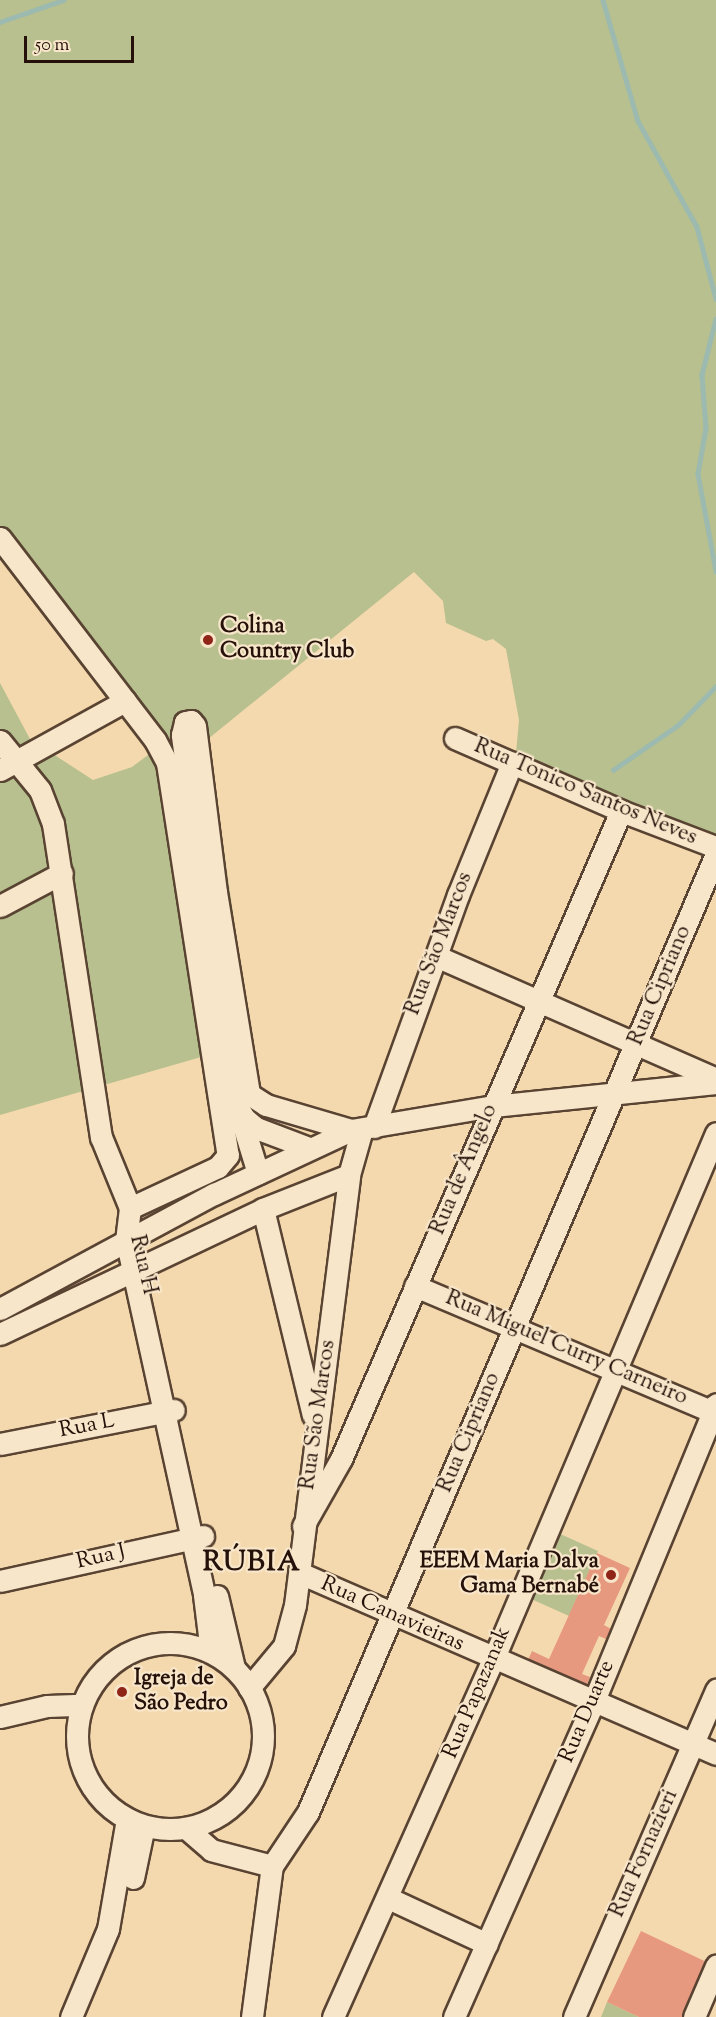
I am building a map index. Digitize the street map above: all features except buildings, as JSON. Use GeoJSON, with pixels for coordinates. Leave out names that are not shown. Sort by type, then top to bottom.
{"type":"FeatureCollection","features":[{"type":"Feature","properties":{"kind":"street"},"geometry":{"type":"LineString","coordinates":[[0,538],[162,750],[166,763],[228,1155],[218,1167],[0,1309]]}},
{"type":"Feature","properties":{"kind":"street"},"geometry":{"type":"LineString","coordinates":[[8,765],[125,701]]}},
{"type":"Feature","properties":{"kind":"street"},"geometry":{"type":"LineString","coordinates":[[257,1169],[231,1090],[182,735],[182,724],[188,721],[195,726],[246,1088],[255,1100],[300,1115],[362,1129]]}},
{"type":"Feature","properties":{"kind":"street","name":"Rua Tonico Santos Neves"},"geometry":{"type":"LineString","coordinates":[[454,738],[621,811],[716,847]]}},
{"type":"Feature","properties":{"kind":"street","name":"Rua H"},"geometry":{"type":"LineString","coordinates":[[0,741],[8,765],[43,799],[53,824],[101,1137],[131,1225],[197,1537],[234,1668]]}},
{"type":"Feature","properties":{"kind":"street","name":"Rua São Marcos"},"geometry":{"type":"LineString","coordinates":[[249,1688],[284,1646],[300,1574],[303,1526],[349,1175],[362,1129],[436,956],[512,764]]}},
{"type":"Feature","properties":{"kind":"street","name":"Rua de Ângelo"},"geometry":{"type":"LineString","coordinates":[[303,1526],[340,1459],[621,811]]}},
{"type":"Feature","properties":{"kind":"street","name":"Rua Cipriano"},"geometry":{"type":"LineString","coordinates":[[252,2017],[272,1866],[308,1812],[517,1327],[716,854]]}},
{"type":"Feature","properties":{"kind":"street"},"geometry":{"type":"LineString","coordinates":[[0,906],[62,873]]}},
{"type":"Feature","properties":{"kind":"street"},"geometry":{"type":"LineString","coordinates":[[436,956],[716,1081]]}},
{"type":"Feature","properties":{"kind":"street"},"geometry":{"type":"LineString","coordinates":[[131,1225],[257,1169],[362,1129],[493,1106],[716,1081]]}},
{"type":"Feature","properties":{"kind":"street"},"geometry":{"type":"LineString","coordinates":[[239,1112],[256,1128],[309,1148]]}},
{"type":"Feature","properties":{"kind":"street"},"geometry":{"type":"LineString","coordinates":[[257,1169],[286,1140],[300,1115]]}},
{"type":"Feature","properties":{"kind":"street","name":"Rua Papazanak"},"geometry":{"type":"LineString","coordinates":[[340,2015],[716,1133]]}},
{"type":"Feature","properties":{"kind":"street"},"geometry":{"type":"LineString","coordinates":[[0,1334],[262,1209],[349,1175]]}},
{"type":"Feature","properties":{"kind":"street"},"geometry":{"type":"LineString","coordinates":[[262,1209],[316,1428]]}},
{"type":"Feature","properties":{"kind":"street","name":"Rua Miguel Curry Carneiro"},"geometry":{"type":"LineString","coordinates":[[415,1286],[517,1327],[613,1371],[715,1409]]}},
{"type":"Feature","properties":{"kind":"street","name":"Rua Duarte"},"geometry":{"type":"LineString","coordinates":[[454,2017],[593,1703],[715,1409]]}},
{"type":"Feature","properties":{"kind":"street","name":"Rua L"},"geometry":{"type":"LineString","coordinates":[[0,1444],[169,1411]]}},
{"type":"Feature","properties":{"kind":"street","name":"Rua H"},"geometry":{"type":"LineString","coordinates":[[197,1537],[211,1652]]}},
{"type":"Feature","properties":{"kind":"street","name":"Rua J"},"geometry":{"type":"LineString","coordinates":[[0,1581],[197,1537]]}},
{"type":"Feature","properties":{"kind":"street","name":"Rua Canavieiras"},"geometry":{"type":"LineString","coordinates":[[300,1574],[391,1616],[716,1754]]}},
{"type":"Feature","properties":{"kind":"street"},"geometry":{"type":"LineString","coordinates":[[159,1642],[186,1644],[211,1652],[234,1668],[249,1688],[259,1708],[263,1734],[260,1759],[251,1783],[235,1803],[214,1819],[186,1828],[136,1823],[106,1804],[90,1783],[80,1760],[76,1734],[82,1705],[92,1683],[110,1663],[133,1649],[159,1642]]}},
{"type":"Feature","properties":{"kind":"street","name":"Rua Fornazieri"},"geometry":{"type":"LineString","coordinates":[[574,2017],[716,1690]]}},
{"type":"Feature","properties":{"kind":"street"},"geometry":{"type":"LineString","coordinates":[[0,1717],[46,1706],[82,1705]]}},
{"type":"Feature","properties":{"kind":"street"},"geometry":{"type":"LineString","coordinates":[[71,2017],[108,1929],[136,1823]]}},
{"type":"Feature","properties":{"kind":"street"},"geometry":{"type":"LineString","coordinates":[[84,2017],[119,1936],[136,1823]]}},
{"type":"Feature","properties":{"kind":"street"},"geometry":{"type":"LineString","coordinates":[[186,1828],[211,1850],[272,1866]]}},
{"type":"Feature","properties":{"kind":"street"},"geometry":{"type":"LineString","coordinates":[[388,1898],[487,1944]]}},
{"type":"Feature","properties":{"kind":"street"},"geometry":{"type":"LineString","coordinates":[[694,2017],[716,1966]]}},
{"type":"Feature","properties":{"kind":"green space"},"geometry":{"type":"Polygon","coordinates":[[[0,0],[716,0],[716,854],[514,775],[519,720],[506,649],[493,639],[486,641],[446,623],[443,601],[414,572],[208,739],[258,1087],[215,1053],[0,1115],[0,683],[30,739],[93,780],[132,767],[168,740],[0,533],[0,0]]]}},
{"type":"Feature","properties":{"kind":"green space"},"geometry":{"type":"Polygon","coordinates":[[[558,1533],[598,1551],[569,1616],[529,1598],[558,1533]]]}},
{"type":"Feature","properties":{"kind":"green space"},"geometry":{"type":"Polygon","coordinates":[[[607,2002],[639,2017],[601,2017],[607,2002]]]}},
{"type":"Feature","properties":{"kind":"waterway"},"geometry":{"type":"LineString","coordinates":[[0,22],[63,0]]}},
{"type":"Feature","properties":{"kind":"waterway"},"geometry":{"type":"LineString","coordinates":[[603,0],[638,121],[697,227],[716,299]]}},
{"type":"Feature","properties":{"kind":"waterway"},"geometry":{"type":"LineString","coordinates":[[716,319],[702,375],[706,428],[698,474],[716,571]]}},
{"type":"Feature","properties":{"kind":"waterway"},"geometry":{"type":"LineString","coordinates":[[613,770],[678,725],[716,686]]}},
{"type":"Feature","properties":{"kind":"place","name":"Colina Country Club"},"geometry":{"type":"Point","coordinates":[208,640]}},
{"type":"Feature","properties":{"kind":"place","name":"EEEM Maria Dalva Gama Bernabé"},"geometry":{"type":"Point","coordinates":[611,1575]}},
{"type":"Feature","properties":{"kind":"place","name":"Igreja de São Pedro"},"geometry":{"type":"Point","coordinates":[122,1692]}},
{"type":"Feature","properties":{"kind":"district","name":"RÚBIA"},"geometry":{"type":"Point","coordinates":[252,1563]}}]}
